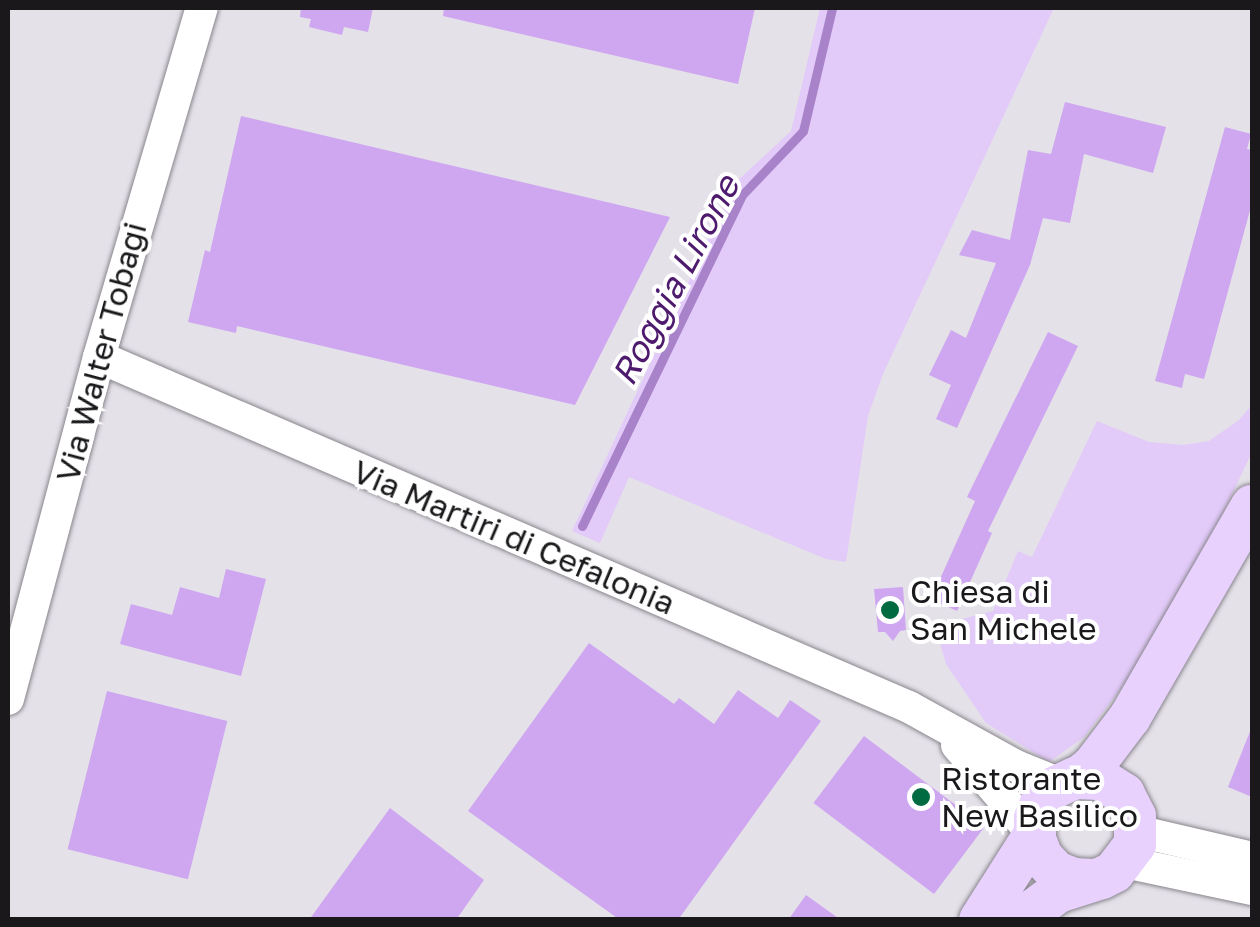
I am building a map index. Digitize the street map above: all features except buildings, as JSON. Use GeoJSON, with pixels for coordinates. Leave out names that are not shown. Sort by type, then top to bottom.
{"type":"FeatureCollection","features":[{"type":"Feature","properties":{"kind":"main road"},"geometry":{"type":"LineString","coordinates":[[990,918],[1034,835],[1039,806],[1093,766],[1130,717],[1252,506]]}},
{"type":"Feature","properties":{"kind":"main road"},"geometry":{"type":"LineString","coordinates":[[990,918],[1058,892],[1120,843],[1141,739],[1252,560]]}},
{"type":"Feature","properties":{"kind":"main road"},"geometry":{"type":"LineString","coordinates":[[1069,781],[1110,783],[1120,843]]}},
{"type":"Feature","properties":{"kind":"main road"},"geometry":{"type":"LineString","coordinates":[[1034,835],[1042,857],[1053,870],[1074,879],[1120,843]]}},
{"type":"Feature","properties":{"kind":"street","name":"Via Walter Tobagi"},"geometry":{"type":"LineString","coordinates":[[8,700],[98,357],[179,71],[202,8]]}},
{"type":"Feature","properties":{"kind":"street","name":"Via Martiri di Cefalonia"},"geometry":{"type":"LineString","coordinates":[[98,357],[929,717],[998,756],[1069,781]]}},
{"type":"Feature","properties":{"kind":"street","name":"Via Martiri di Cefalonia"},"geometry":{"type":"LineString","coordinates":[[929,717],[1034,835]]}},
{"type":"Feature","properties":{"kind":"street"},"geometry":{"type":"LineString","coordinates":[[1120,843],[1252,858]]}},
{"type":"Feature","properties":{"kind":"street"},"geometry":{"type":"LineString","coordinates":[[1120,843],[1252,888]]}},
{"type":"Feature","properties":{"kind":"shaded area"},"geometry":{"type":"Polygon","coordinates":[[[820,8],[1054,8],[883,374],[868,416],[846,562],[826,559],[629,477],[600,543],[572,531],[734,184],[791,131],[820,8]]]}},
{"type":"Feature","properties":{"kind":"shaded area"},"geometry":{"type":"Polygon","coordinates":[[[1252,405],[1252,452],[1198,566],[1132,674],[1084,737],[1049,762],[986,723],[946,664],[935,626],[993,611],[1018,551],[1032,557],[1097,421],[1149,442],[1183,445],[1209,441],[1239,420],[1252,405]]]}},
{"type":"Feature","properties":{"kind":"waterway","name":"Roggia Lirone"},"geometry":{"type":"LineString","coordinates":[[582,526],[742,195],[803,131],[832,8]]}},
{"type":"Feature","properties":{"kind":"place","name":"Chiesa di San Michele"},"geometry":{"type":"Point","coordinates":[890,610]}},
{"type":"Feature","properties":{"kind":"place","name":"Ristorante New Basilico"},"geometry":{"type":"Point","coordinates":[921,797]}}]}
